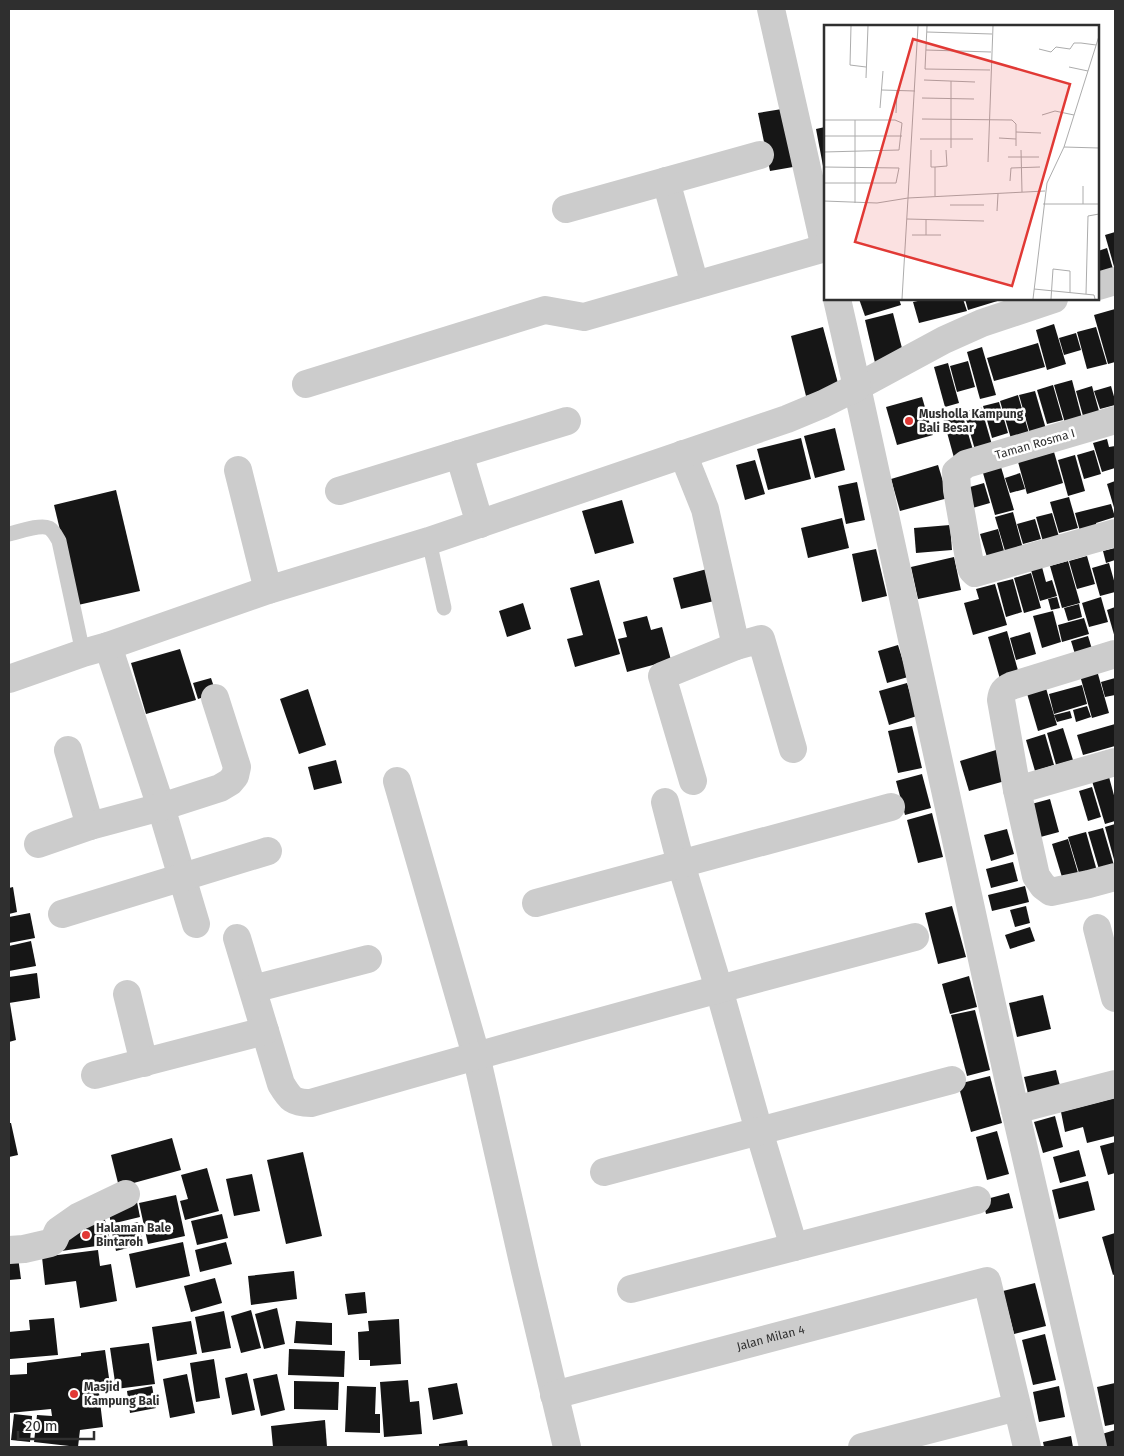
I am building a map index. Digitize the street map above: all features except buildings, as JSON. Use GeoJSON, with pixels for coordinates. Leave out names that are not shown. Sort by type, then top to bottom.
{"type":"FeatureCollection","features":[{"type":"Feature","properties":{"kind":"street"},"geometry":{"type":"LineString","coordinates":[[771,9],[824,244]]}},
{"type":"Feature","properties":{"kind":"street"},"geometry":{"type":"LineString","coordinates":[[566,209],[760,155]]}},
{"type":"Feature","properties":{"kind":"street"},"geometry":{"type":"LineString","coordinates":[[666,181],[695,285]]}},
{"type":"Feature","properties":{"kind":"street"},"geometry":{"type":"LineString","coordinates":[[306,384],[545,310],[584,317],[824,248]]}},
{"type":"Feature","properties":{"kind":"street"},"geometry":{"type":"LineString","coordinates":[[1099,286],[1115,281]]}},
{"type":"Feature","properties":{"kind":"street"},"geometry":{"type":"LineString","coordinates":[[837,300],[1015,1110],[1093,1447]]}},
{"type":"Feature","properties":{"kind":"street"},"geometry":{"type":"LineString","coordinates":[[9,679],[268,590],[480,524],[786,419],[823,404],[959,333],[982,323],[1051,300]]}},
{"type":"Feature","properties":{"kind":"street","name":"Taman Rosma I"},"geometry":{"type":"LineString","coordinates":[[1115,420],[966,464],[956,472],[957,490],[970,564],[975,573],[1115,533]]}},
{"type":"Feature","properties":{"kind":"street"},"geometry":{"type":"LineString","coordinates":[[339,491],[567,421]]}},
{"type":"Feature","properties":{"kind":"street"},"geometry":{"type":"LineString","coordinates":[[459,454],[480,524]]}},
{"type":"Feature","properties":{"kind":"street"},"geometry":{"type":"LineString","coordinates":[[683,454],[705,509],[736,646]]}},
{"type":"Feature","properties":{"kind":"street"},"geometry":{"type":"LineString","coordinates":[[238,470],[268,590]]}},
{"type":"Feature","properties":{"kind":"street"},"geometry":{"type":"LineString","coordinates":[[693,781],[662,676],[736,646],[761,639],[793,749]]}},
{"type":"Feature","properties":{"kind":"street"},"geometry":{"type":"LineString","coordinates":[[96,650],[161,807],[196,924]]}},
{"type":"Feature","properties":{"kind":"street"},"geometry":{"type":"LineString","coordinates":[[1115,654],[1005,689],[1001,700],[1017,790],[1036,876],[1043,886],[1051,892],[1115,877]]}},
{"type":"Feature","properties":{"kind":"street"},"geometry":{"type":"LineString","coordinates":[[38,844],[90,826],[161,807],[220,788],[230,782],[235,776],[237,767],[215,698]]}},
{"type":"Feature","properties":{"kind":"street"},"geometry":{"type":"LineString","coordinates":[[68,750],[90,826]]}},
{"type":"Feature","properties":{"kind":"street"},"geometry":{"type":"LineString","coordinates":[[1017,790],[1115,762]]}},
{"type":"Feature","properties":{"kind":"street"},"geometry":{"type":"LineString","coordinates":[[397,781],[476,1056],[567,1447]]}},
{"type":"Feature","properties":{"kind":"street"},"geometry":{"type":"LineString","coordinates":[[665,802],[681,864],[720,989],[759,1131],[794,1247]]}},
{"type":"Feature","properties":{"kind":"street"},"geometry":{"type":"LineString","coordinates":[[536,904],[891,807]]}},
{"type":"Feature","properties":{"kind":"street"},"geometry":{"type":"LineString","coordinates":[[62,914],[181,876],[268,851]]}},
{"type":"Feature","properties":{"kind":"street"},"geometry":{"type":"LineString","coordinates":[[1097,928],[1115,998]]}},
{"type":"Feature","properties":{"kind":"street"},"geometry":{"type":"LineString","coordinates":[[237,938],[281,1084],[289,1096],[299,1103],[311,1103],[720,989],[915,938]]}},
{"type":"Feature","properties":{"kind":"street"},"geometry":{"type":"LineString","coordinates":[[253,989],[368,959]]}},
{"type":"Feature","properties":{"kind":"street"},"geometry":{"type":"LineString","coordinates":[[127,994],[144,1063]]}},
{"type":"Feature","properties":{"kind":"street"},"geometry":{"type":"LineString","coordinates":[[95,1075],[265,1031]]}},
{"type":"Feature","properties":{"kind":"street"},"geometry":{"type":"LineString","coordinates":[[604,1172],[952,1080]]}},
{"type":"Feature","properties":{"kind":"street"},"geometry":{"type":"LineString","coordinates":[[1015,1110],[1115,1084]]}},
{"type":"Feature","properties":{"kind":"street"},"geometry":{"type":"LineString","coordinates":[[9,1250],[24,1249],[50,1243],[54,1240],[58,1231],[78,1217],[126,1194]]}},
{"type":"Feature","properties":{"kind":"street"},"geometry":{"type":"LineString","coordinates":[[631,1289],[977,1200]]}},
{"type":"Feature","properties":{"kind":"street","name":"Jalan Milan 4"},"geometry":{"type":"LineString","coordinates":[[554,1395],[987,1281],[1017,1407]]}},
{"type":"Feature","properties":{"kind":"street"},"geometry":{"type":"LineString","coordinates":[[862,1447],[1017,1407],[1027,1447]]}},
{"type":"Feature","properties":{"kind":"lane"},"geometry":{"type":"LineString","coordinates":[[9,534],[40,527],[48,528],[55,533],[96,650]]}},
{"type":"Feature","properties":{"kind":"lane"},"geometry":{"type":"LineString","coordinates":[[429,541],[444,608]]}},
{"type":"Feature","properties":{"kind":"place","name":"Musholla Kampung Bali Besar"},"geometry":{"type":"Point","coordinates":[909,421]}},
{"type":"Feature","properties":{"kind":"place","name":"Halaman Bale Bintaroh"},"geometry":{"type":"Point","coordinates":[86,1235]}},
{"type":"Feature","properties":{"kind":"place","name":"Masjid Kampung Bali"},"geometry":{"type":"Point","coordinates":[74,1394]}}]}
